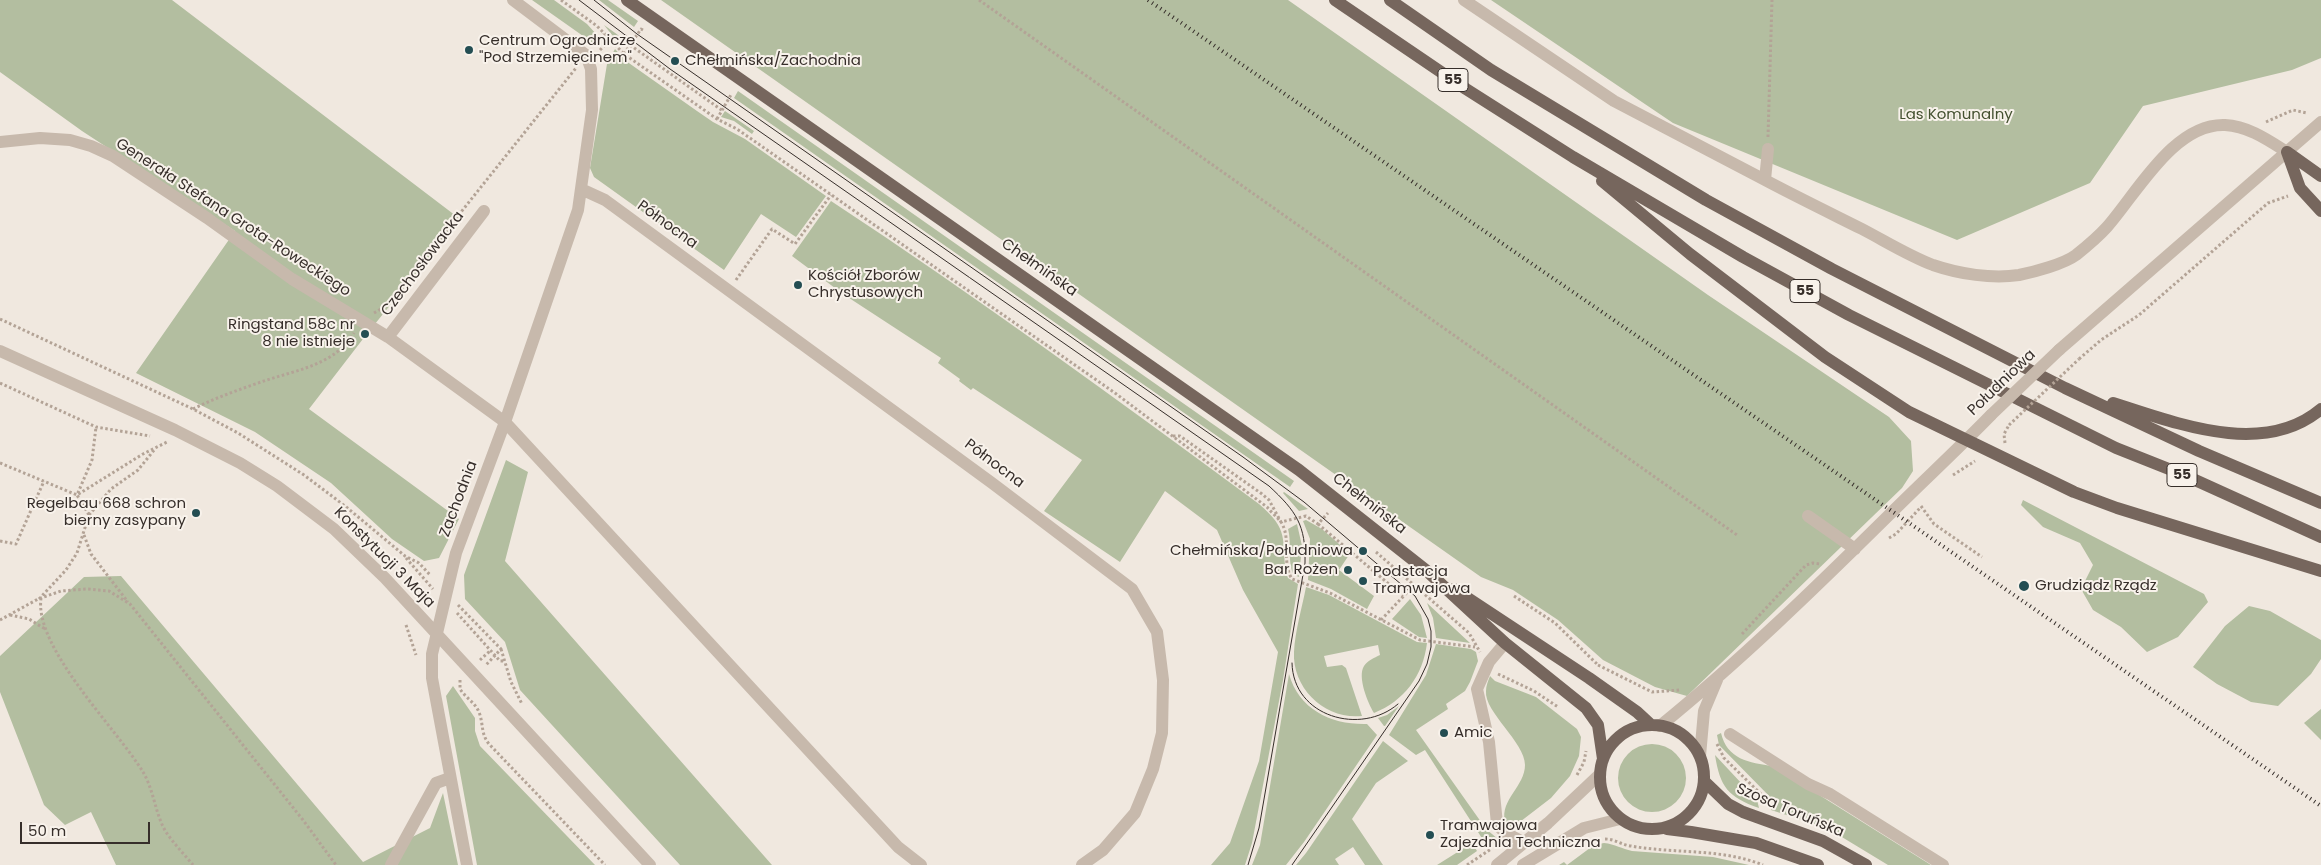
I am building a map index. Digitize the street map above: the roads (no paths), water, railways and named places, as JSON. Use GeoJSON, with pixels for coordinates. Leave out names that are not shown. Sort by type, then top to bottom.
{"type":"FeatureCollection","features":[{"type":"Feature","properties":{"kind":"main road","name":"Chełmińska"},"geometry":{"type":"LineString","coordinates":[[627,0],[1299,470],[1427,571],[1504,643],[1586,708],[1598,725],[1603,759]]}},
{"type":"Feature","properties":{"kind":"main road","name":"55"},"geometry":{"type":"LineString","coordinates":[[1335,0],[1466,89],[1573,157],[1744,257],[1866,324],[2116,448],[2184,475],[2321,538]]}},
{"type":"Feature","properties":{"kind":"main road","name":"55"},"geometry":{"type":"LineString","coordinates":[[1390,0],[1491,70],[1706,200],[1832,270],[2065,388],[2199,451],[2321,503]]}},
{"type":"Feature","properties":{"kind":"main road"},"geometry":{"type":"LineString","coordinates":[[2287,152],[2321,176]]}},
{"type":"Feature","properties":{"kind":"main road"},"geometry":{"type":"LineString","coordinates":[[2287,152],[2300,188],[2321,211]]}},
{"type":"Feature","properties":{"kind":"main road"},"geometry":{"type":"LineString","coordinates":[[1573,157],[1690,254],[1825,357],[1909,412],[2074,492],[2108,505],[2321,571]]}},
{"type":"Feature","properties":{"kind":"main road"},"geometry":{"type":"LineString","coordinates":[[2065,388],[2176,423],[2242,435],[2274,432],[2298,422],[2321,409]]}},
{"type":"Feature","properties":{"kind":"main road","name":"Chełmińska"},"geometry":{"type":"LineString","coordinates":[[1427,571],[1589,678],[1655,725]]}},
{"type":"Feature","properties":{"kind":"main road"},"geometry":{"type":"LineString","coordinates":[[1662,829],[1682,820],[1691,812],[1702,793],[1704,768],[1700,756],[1684,736],[1655,725],[1627,731],[1617,738],[1603,759],[1600,774],[1604,799],[1620,819],[1633,826],[1647,830],[1662,829],[1691,832],[1756,843],[1818,865]]}},
{"type":"Feature","properties":{"kind":"main road","name":"Szosa Toruńska"},"geometry":{"type":"LineString","coordinates":[[1704,781],[1728,804],[1743,812],[1823,841],[1866,865]]}},
{"type":"Feature","properties":{"kind":"street","name":"Zachodnia"},"geometry":{"type":"LineString","coordinates":[[467,865],[432,678],[432,654],[456,553],[505,422],[566,250],[578,210],[592,89],[591,69],[586,55],[513,0]]}},
{"type":"Feature","properties":{"kind":"street"},"geometry":{"type":"LineString","coordinates":[[1464,0],[1614,101],[1764,180],[1933,265],[1965,272],[2018,275],[2074,256],[2106,229],[2167,154],[2186,137],[2203,128],[2225,125],[2244,129],[2287,152]]}},
{"type":"Feature","properties":{"kind":"street","name":"Południowa"},"geometry":{"type":"LineString","coordinates":[[1655,725],[1717,680],[1734,662],[1778,624],[2059,350],[2321,122]]}},
{"type":"Feature","properties":{"kind":"street","name":"Generała Stefana Grota-Roweckiego"},"geometry":{"type":"LineString","coordinates":[[0,142],[40,138],[70,140],[91,146],[113,156],[207,218],[292,279],[388,337],[505,422]]}},
{"type":"Feature","properties":{"kind":"street"},"geometry":{"type":"LineString","coordinates":[[1764,180],[1768,149]]}},
{"type":"Feature","properties":{"kind":"street","name":"Północna"},"geometry":{"type":"LineString","coordinates":[[581,189],[605,200],[729,290],[984,477],[1132,589],[1157,632],[1163,680],[1162,733],[1153,769],[1135,813],[1103,850],[1082,865]]}},
{"type":"Feature","properties":{"kind":"street","name":"Czechosłowacka"},"geometry":{"type":"LineString","coordinates":[[388,337],[484,211]]}},
{"type":"Feature","properties":{"kind":"street","name":"Konstytucji 3 Maja"},"geometry":{"type":"LineString","coordinates":[[0,351],[175,430],[240,464],[277,486],[334,529],[436,634],[650,865]]}},
{"type":"Feature","properties":{"kind":"street"},"geometry":{"type":"LineString","coordinates":[[505,422],[898,847],[921,865]]}},
{"type":"Feature","properties":{"kind":"street"},"geometry":{"type":"LineString","coordinates":[[1808,516],[1855,549]]}},
{"type":"Feature","properties":{"kind":"street"},"geometry":{"type":"LineString","coordinates":[[1504,643],[1489,662],[1477,689],[1489,742],[1494,811],[1497,824],[1504,832],[1524,842]]}},
{"type":"Feature","properties":{"kind":"street","name":"Południowa"},"geometry":{"type":"LineString","coordinates":[[1700,756],[1704,711],[1717,680]]}},
{"type":"Feature","properties":{"kind":"street"},"geometry":{"type":"LineString","coordinates":[[1730,734],[1808,784],[1830,794],[1943,865]]}},
{"type":"Feature","properties":{"kind":"street"},"geometry":{"type":"LineString","coordinates":[[1497,865],[1582,793],[1600,774]]}},
{"type":"Feature","properties":{"kind":"street"},"geometry":{"type":"LineString","coordinates":[[391,865],[436,783],[450,778]]}},
{"type":"Feature","properties":{"kind":"street"},"geometry":{"type":"LineString","coordinates":[[1524,865],[1584,828],[1620,819]]}},
{"type":"Feature","properties":{"kind":"tram line"},"geometry":{"type":"LineString","coordinates":[[579,0],[670,69],[1269,486],[1293,511],[1304,538],[1305,563],[1259,828],[1248,865]]}},
{"type":"Feature","properties":{"kind":"tram line"},"geometry":{"type":"LineString","coordinates":[[594,0],[637,34],[1243,457],[1304,502],[1415,596],[1428,619],[1431,631],[1431,647],[1427,664],[1419,681],[1292,865]]}},
{"type":"Feature","properties":{"kind":"tram line"},"geometry":{"type":"LineString","coordinates":[[1292,663],[1295,682],[1304,697],[1316,708],[1332,716],[1348,719],[1366,719],[1383,714],[1398,704]]}},
{"type":"Feature","properties":{"kind":"railway"},"geometry":{"type":"LineString","coordinates":[[1148,0],[2321,806]]}},
{"type":"Feature","properties":{"kind":"place","name":"Centrum Ogrodnicze \"Pod Strzemięcinem\""},"geometry":{"type":"Point","coordinates":[469,50]}},
{"type":"Feature","properties":{"kind":"place","name":"Chełmińska/Zachodnia"},"geometry":{"type":"Point","coordinates":[675,61]}},
{"type":"Feature","properties":{"kind":"place","name":"Kościół Zborów Chrystusowych"},"geometry":{"type":"Point","coordinates":[798,285]}},
{"type":"Feature","properties":{"kind":"place","name":"Ringstand 58c nr 8 nie istnieje"},"geometry":{"type":"Point","coordinates":[365,334]}},
{"type":"Feature","properties":{"kind":"place","name":"Regelbau 668 schron bierny zasypany"},"geometry":{"type":"Point","coordinates":[196,513]}},
{"type":"Feature","properties":{"kind":"place","name":"Chełmińska/Południowa"},"geometry":{"type":"Point","coordinates":[1363,551]}},
{"type":"Feature","properties":{"kind":"place","name":"Bar Rożen"},"geometry":{"type":"Point","coordinates":[1348,570]}},
{"type":"Feature","properties":{"kind":"place","name":"Podstacja Tramwajowa"},"geometry":{"type":"Point","coordinates":[1363,581]}},
{"type":"Feature","properties":{"kind":"place","name":"Grudziądz Rządz"},"geometry":{"type":"Point","coordinates":[2024,586]}},
{"type":"Feature","properties":{"kind":"place","name":"Amic"},"geometry":{"type":"Point","coordinates":[1444,733]}},
{"type":"Feature","properties":{"kind":"place","name":"Tramwajowa Zajezdnia Techniczna"},"geometry":{"type":"Point","coordinates":[1430,835]}},
{"type":"Feature","properties":{"kind":"park label","name":"Las Komunalny"},"geometry":{"type":"Point","coordinates":[1956,115]}}]}
